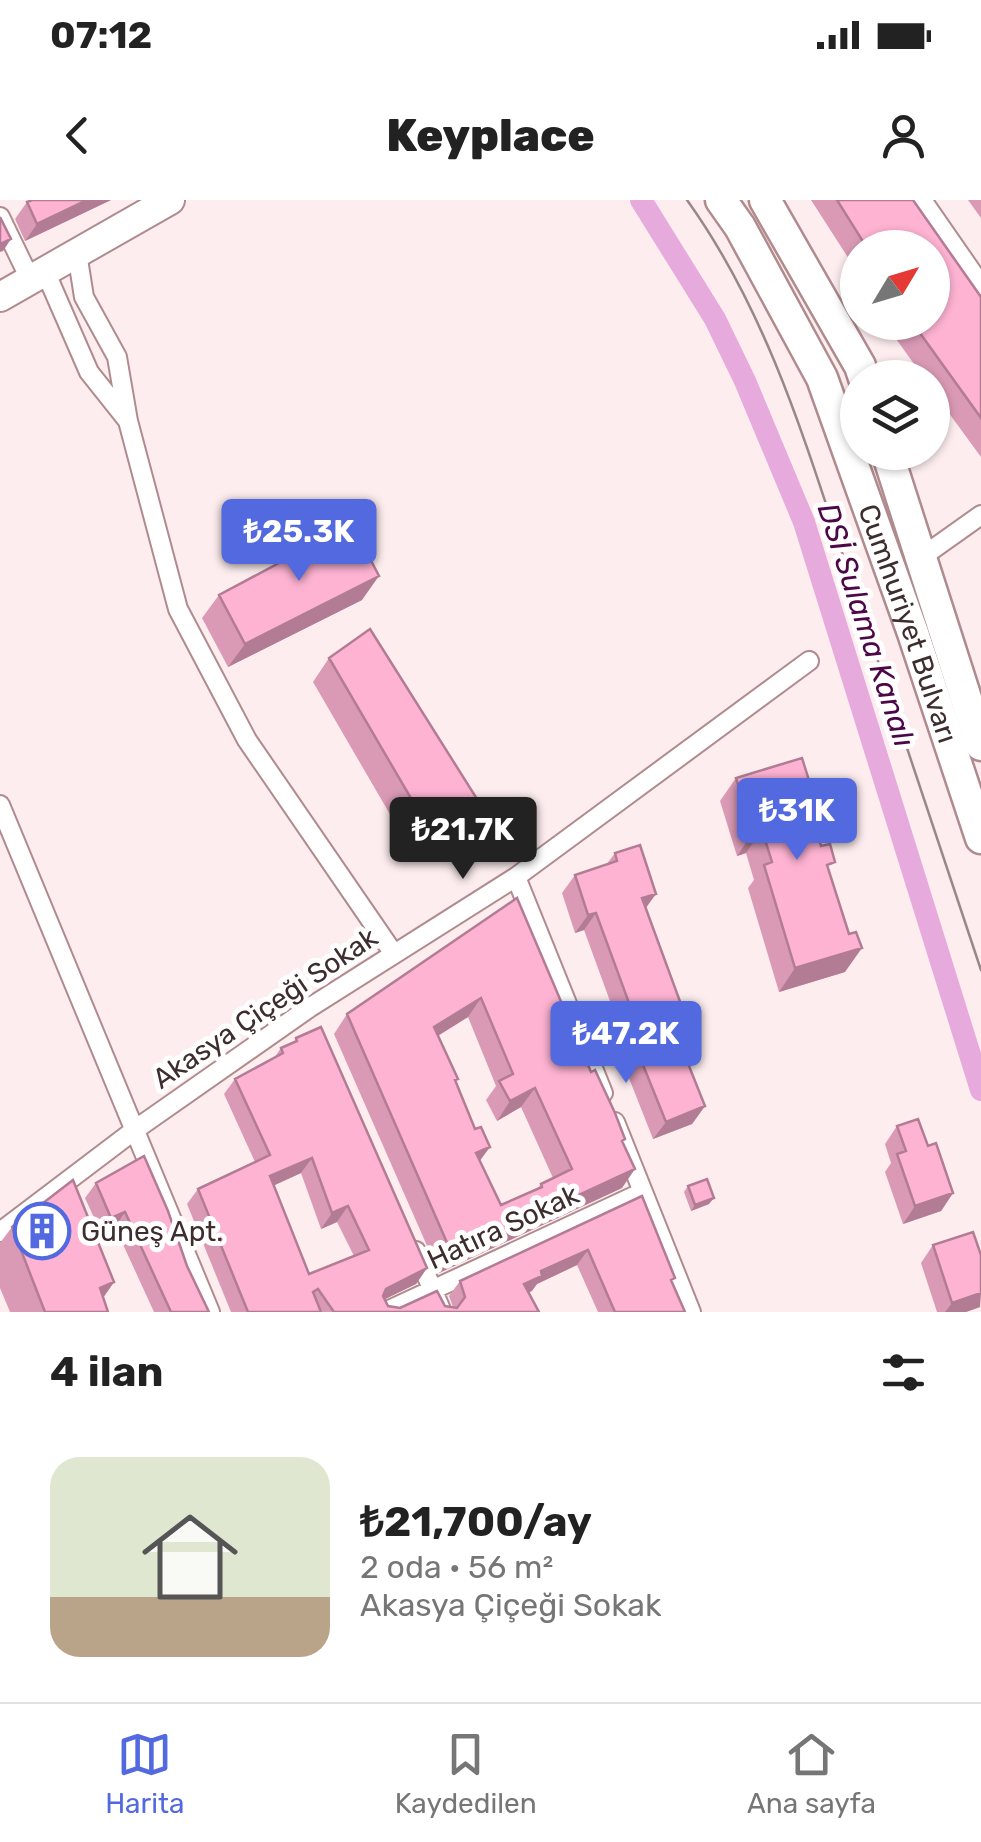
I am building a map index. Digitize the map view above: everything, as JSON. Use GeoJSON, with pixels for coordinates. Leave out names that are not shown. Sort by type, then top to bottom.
{"type":"FeatureCollection","features":[{"type":"Feature","properties":{"kind":"main road"},"geometry":{"type":"LineString","coordinates":[[0,297],[170,200]]}},
{"type":"Feature","properties":{"kind":"main road","name":"Cumhuriyet Bulvarı"},"geometry":{"type":"LineString","coordinates":[[721,200],[740,226],[822,378],[913,632],[981,838]]}},
{"type":"Feature","properties":{"kind":"main road"},"geometry":{"type":"LineString","coordinates":[[766,200],[857,360]]}},
{"type":"Feature","properties":{"kind":"main road","name":"Cumhuriyet Bulvarı"},"geometry":{"type":"LineString","coordinates":[[892,470],[981,745]]}},
{"type":"Feature","properties":{"kind":"street"},"geometry":{"type":"LineString","coordinates":[[922,200],[981,285]]}},
{"type":"Feature","properties":{"kind":"street"},"geometry":{"type":"LineString","coordinates":[[0,218],[37,275],[88,372],[128,420]]}},
{"type":"Feature","properties":{"kind":"street"},"geometry":{"type":"LineString","coordinates":[[77,252],[84,296],[118,357],[128,420],[178,609],[248,740],[394,954]]}},
{"type":"Feature","properties":{"kind":"street"},"geometry":{"type":"LineString","coordinates":[[919,559],[981,515]]}},
{"type":"Feature","properties":{"kind":"street","name":"Akasya Çiçeği Sokak"},"geometry":{"type":"LineString","coordinates":[[0,1232],[136,1129],[313,1017],[394,954],[516,877],[809,661]]}},
{"type":"Feature","properties":{"kind":"street"},"geometry":{"type":"LineString","coordinates":[[0,805],[210,1312]]}},
{"type":"Feature","properties":{"kind":"street"},"geometry":{"type":"LineString","coordinates":[[516,877],[690,1312]]}},
{"type":"Feature","properties":{"kind":"street","name":"Hatıra Sokak"},"geometry":{"type":"LineString","coordinates":[[386,1312],[643,1192]]}},
{"type":"Feature","properties":{"kind":"street"},"geometry":{"type":"LineString","coordinates":[[410,1237],[442,1312]]}},
{"type":"Feature","properties":{"kind":"building"},"geometry":{"type":"Polygon","coordinates":[[[87,200],[37,224],[27,202],[87,200]]]}},
{"type":"Feature","properties":{"kind":"building"},"geometry":{"type":"Polygon","coordinates":[[[837,200],[913,200],[934,230],[856,230],[837,200]]]}},
{"type":"Feature","properties":{"kind":"building"},"geometry":{"type":"Polygon","coordinates":[[[0,217],[11,239],[0,244],[0,217]]]}},
{"type":"Feature","properties":{"kind":"building"},"geometry":{"type":"Polygon","coordinates":[[[950,253],[981,297],[981,418],[950,375],[950,360],[939,360],[925,340],[950,340],[950,253]]]}},
{"type":"Feature","properties":{"kind":"building"},"geometry":{"type":"Polygon","coordinates":[[[352,524],[379,576],[245,644],[219,595],[352,524]]]}},
{"type":"Feature","properties":{"kind":"building"},"geometry":{"type":"Polygon","coordinates":[[[370,629],[477,799],[426,824],[329,658],[370,629]]]}},
{"type":"Feature","properties":{"kind":"building"},"geometry":{"type":"Polygon","coordinates":[[[802,758],[818,809],[811,811],[821,846],[830,844],[835,862],[827,865],[849,934],[856,932],[862,948],[795,968],[764,865],[772,862],[762,830],[753,832],[736,778],[802,758]]]}},
{"type":"Feature","properties":{"kind":"building"},"geometry":{"type":"Polygon","coordinates":[[[640,845],[656,894],[642,898],[689,1026],[675,1031],[705,1106],[666,1122],[639,1055],[647,1052],[596,913],[588,915],[575,875],[617,861],[615,853],[640,845]]]}},
{"type":"Feature","properties":{"kind":"building"},"geometry":{"type":"Polygon","coordinates":[[[517,898],[591,1072],[595,1070],[615,1113],[635,1169],[452,1254],[347,1014],[517,898]],[[481,998],[434,1027],[475,1129],[481,1127],[490,1147],[476,1153],[501,1205],[572,1169],[535,1088],[510,1101],[499,1081],[513,1074],[481,998]]]}},
{"type":"Feature","properties":{"kind":"building"},"geometry":{"type":"Polygon","coordinates":[[[321,1027],[427,1268],[386,1289],[383,1296],[388,1306],[400,1308],[437,1291],[445,1306],[457,1308],[465,1297],[460,1281],[642,1196],[685,1312],[615,1312],[588,1250],[541,1271],[542,1276],[524,1284],[539,1312],[334,1312],[318,1289],[313,1292],[321,1312],[248,1312],[198,1189],[270,1155],[235,1079],[283,1053],[281,1048],[297,1041],[296,1038],[321,1027]],[[312,1158],[270,1176],[309,1274],[369,1250],[348,1206],[332,1213],[312,1158]]]}},
{"type":"Feature","properties":{"kind":"building"},"geometry":{"type":"Polygon","coordinates":[[[918,1119],[928,1146],[936,1143],[953,1193],[915,1206],[897,1154],[906,1151],[897,1126],[918,1119]]]}},
{"type":"Feature","properties":{"kind":"building"},"geometry":{"type":"Polygon","coordinates":[[[144,1156],[209,1312],[171,1312],[125,1212],[111,1218],[96,1183],[144,1156]]]}},
{"type":"Feature","properties":{"kind":"building"},"geometry":{"type":"Polygon","coordinates":[[[707,1179],[714,1198],[695,1205],[688,1186],[707,1179]]]}},
{"type":"Feature","properties":{"kind":"building"},"geometry":{"type":"Polygon","coordinates":[[[73,1180],[114,1282],[100,1288],[108,1312],[45,1312],[12,1227],[73,1180]]]}},
{"type":"Feature","properties":{"kind":"building"},"geometry":{"type":"Polygon","coordinates":[[[973,1232],[981,1255],[981,1293],[952,1303],[933,1245],[973,1232]]]}},
{"type":"Feature","properties":{"kind":"waterway","name":"DSİ Sulama Kanalı"},"geometry":{"type":"LineString","coordinates":[[641,200],[715,319],[804,522],[981,1090]]}},
{"type":"Feature","properties":{"kind":"tram line"},"geometry":{"type":"LineString","coordinates":[[687,200],[740,288],[782,381],[981,970]]}},
{"type":"Feature","properties":{"kind":"place","name":"Güneş Apt."},"geometry":{"type":"Point","coordinates":[42,1231]}}]}
